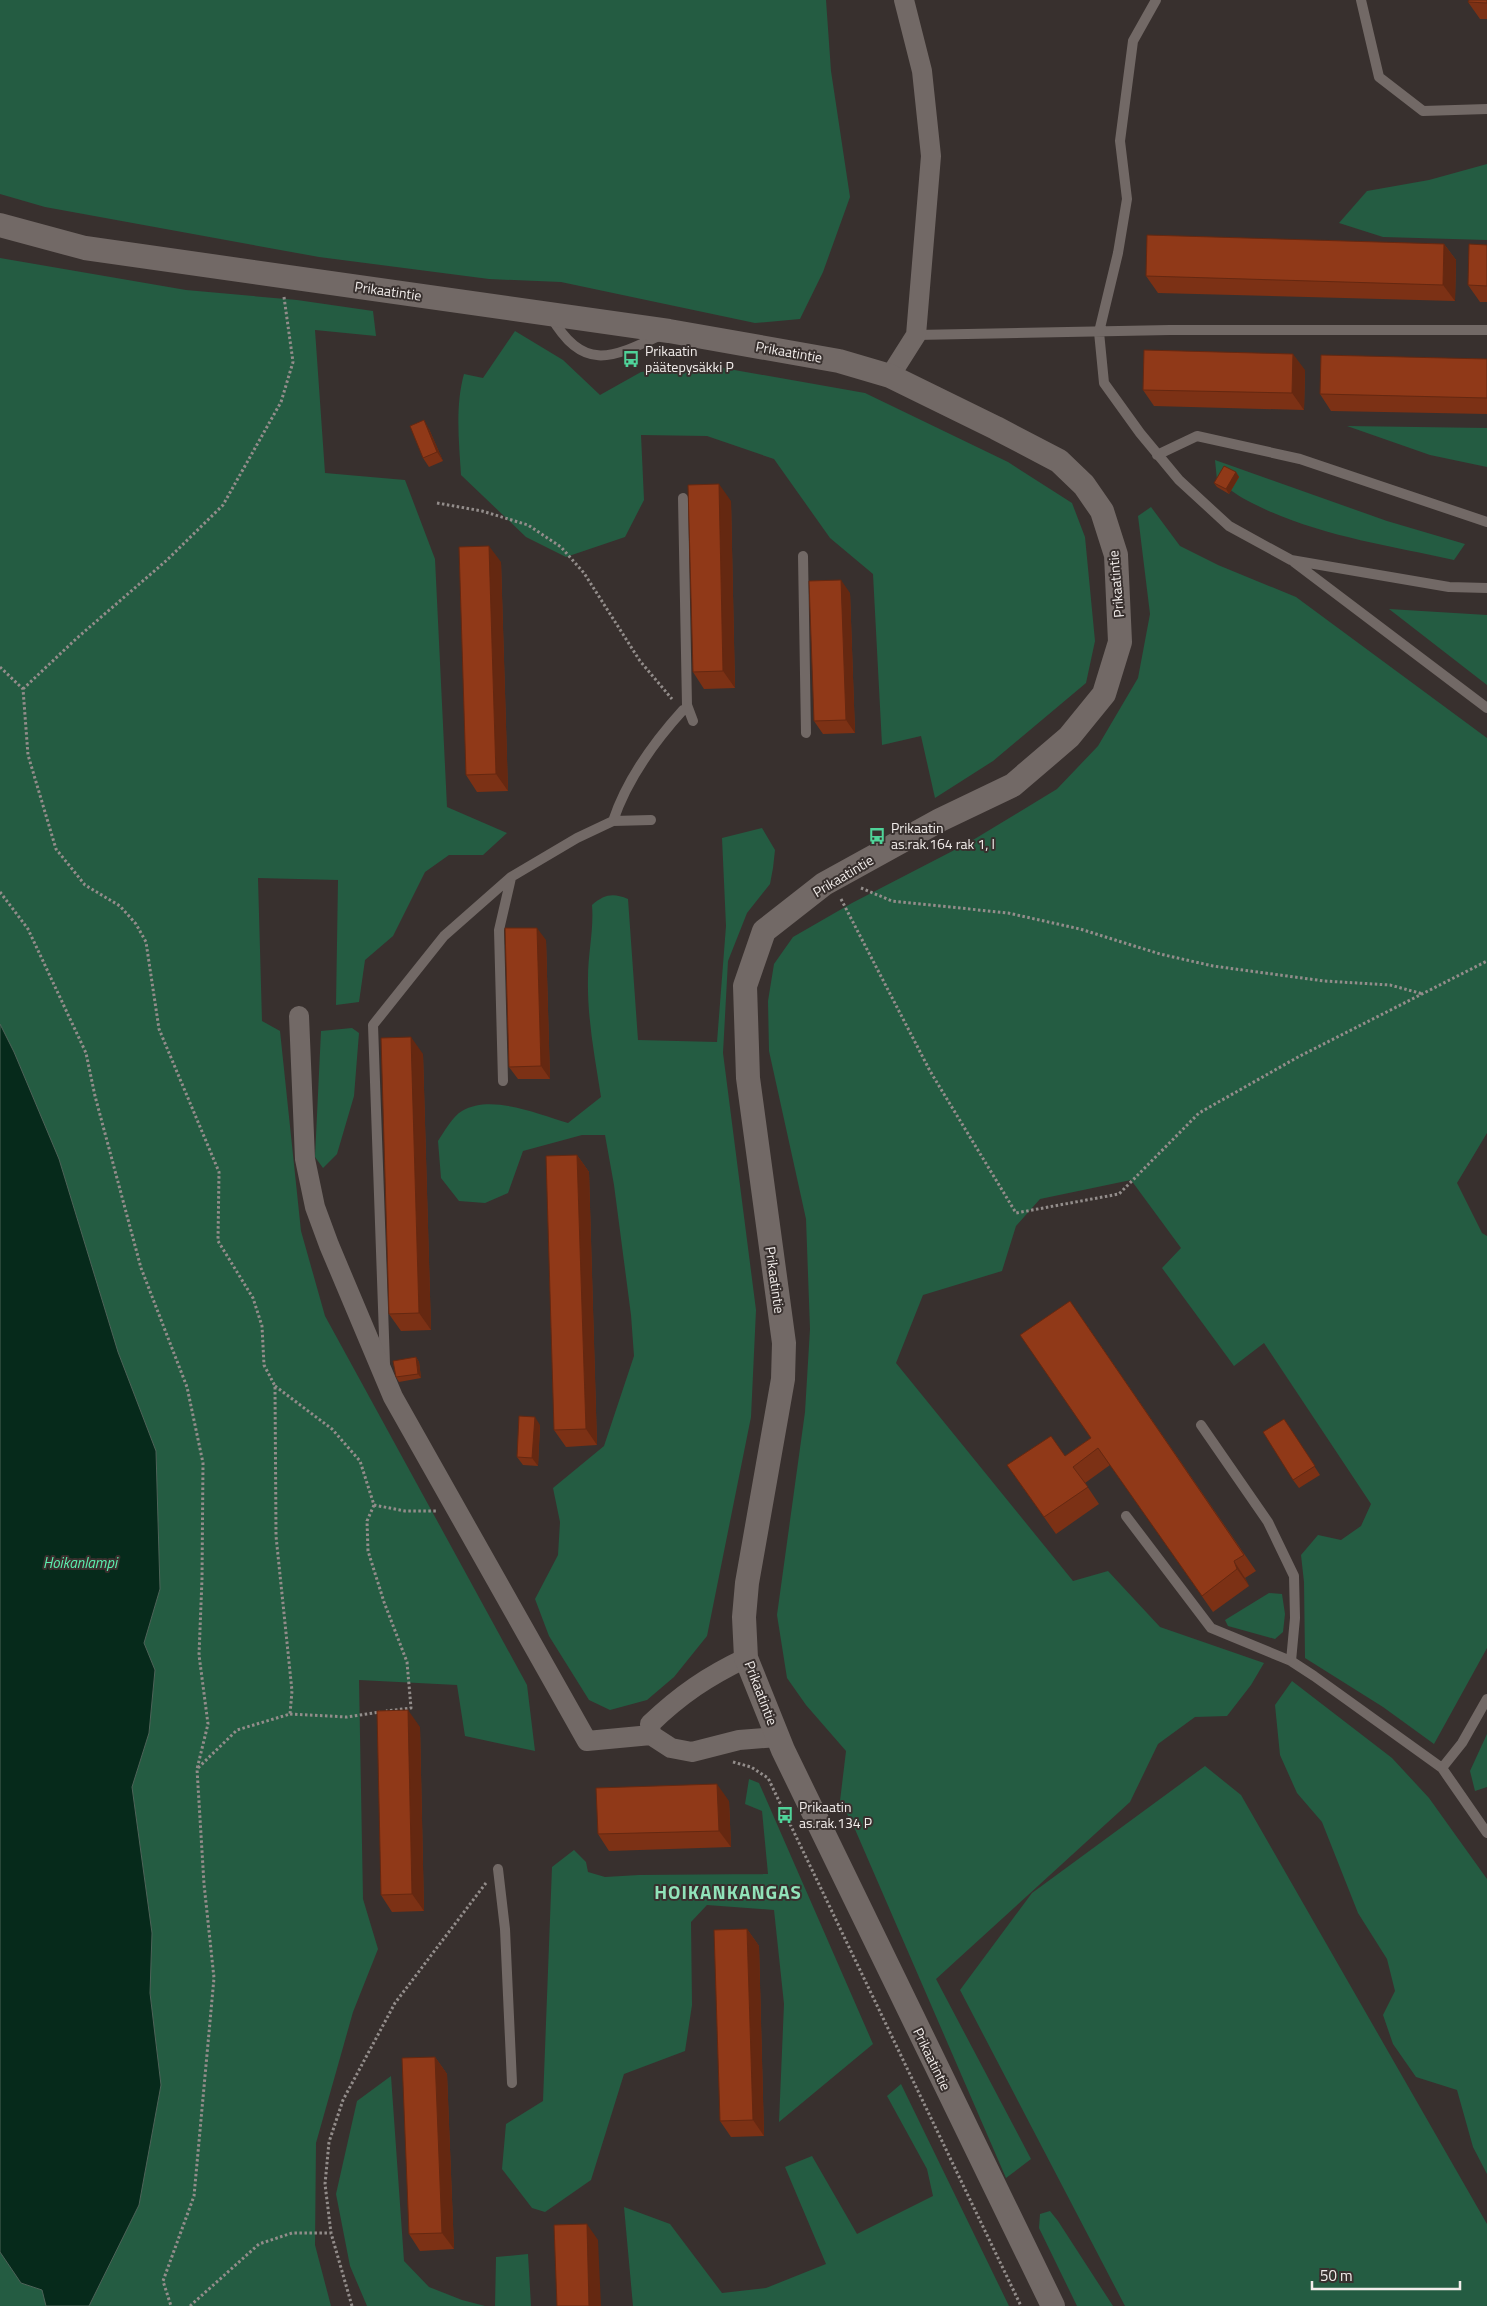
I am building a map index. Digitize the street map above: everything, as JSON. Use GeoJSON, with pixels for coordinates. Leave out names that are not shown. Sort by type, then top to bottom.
{"type":"FeatureCollection","features":[{"type":"Feature","properties":{"kind":"street"},"geometry":{"type":"LineString","coordinates":[[890,376],[916,335],[931,156],[922,71],[904,0]]}},
{"type":"Feature","properties":{"kind":"street","name":"Prikaatintie"},"geometry":{"type":"LineString","coordinates":[[0,225],[85,248],[669,331],[839,361],[890,376],[1059,461],[1084,485],[1102,511],[1116,556],[1120,642],[1104,694],[1069,737],[1013,786],[940,820],[832,880],[764,931],[745,986],[748,1078],[784,1343],[783,1379],[747,1583],[744,1617],[746,1658],[778,1737],[1052,2306]]}},
{"type":"Feature","properties":{"kind":"street"},"geometry":{"type":"LineString","coordinates":[[300,1016],[305,1159],[315,1207],[329,1245],[393,1397],[587,1741],[651,1735],[671,1748],[692,1752],[739,1740],[778,1737]]}},
{"type":"Feature","properties":{"kind":"street"},"geometry":{"type":"LineString","coordinates":[[651,1735],[650,1724],[674,1701],[709,1676],[746,1658]]}},
{"type":"Feature","properties":{"kind":"lane"},"geometry":{"type":"LineString","coordinates":[[1156,0],[1133,42],[1120,141],[1127,199],[1118,253],[1100,332],[1104,383],[1157,455],[1179,480],[1229,526],[1291,560],[1487,708]]}},
{"type":"Feature","properties":{"kind":"lane"},"geometry":{"type":"LineString","coordinates":[[1361,0],[1379,77],[1423,111],[1487,109]]}},
{"type":"Feature","properties":{"kind":"lane"},"geometry":{"type":"LineString","coordinates":[[550,315],[561,334],[574,348],[597,357],[618,354],[669,331]]}},
{"type":"Feature","properties":{"kind":"lane"},"geometry":{"type":"LineString","coordinates":[[916,335],[1487,330]]}},
{"type":"Feature","properties":{"kind":"lane"},"geometry":{"type":"LineString","coordinates":[[1157,455],[1197,436],[1300,460],[1487,522]]}},
{"type":"Feature","properties":{"kind":"lane"},"geometry":{"type":"LineString","coordinates":[[682,498],[687,705],[693,721]]}},
{"type":"Feature","properties":{"kind":"lane"},"geometry":{"type":"LineString","coordinates":[[803,556],[806,733]]}},
{"type":"Feature","properties":{"kind":"lane"},"geometry":{"type":"LineString","coordinates":[[1291,560],[1449,587],[1487,588]]}},
{"type":"Feature","properties":{"kind":"lane"},"geometry":{"type":"LineString","coordinates":[[613,821],[619,802],[639,767],[659,736],[683,710]]}},
{"type":"Feature","properties":{"kind":"lane"},"geometry":{"type":"LineString","coordinates":[[386,1378],[373,1025],[444,936],[511,878],[577,838],[613,821],[651,820]]}},
{"type":"Feature","properties":{"kind":"lane"},"geometry":{"type":"LineString","coordinates":[[503,1081],[498,930],[511,878]]}},
{"type":"Feature","properties":{"kind":"lane"},"geometry":{"type":"LineString","coordinates":[[1201,1425],[1268,1522],[1294,1576],[1295,1618],[1290,1661]]}},
{"type":"Feature","properties":{"kind":"lane"},"geometry":{"type":"LineString","coordinates":[[1126,1516],[1211,1628],[1290,1661],[1314,1676],[1442,1768],[1487,1833]]}},
{"type":"Feature","properties":{"kind":"lane"},"geometry":{"type":"LineString","coordinates":[[1442,1768],[1462,1743],[1487,1699]]}},
{"type":"Feature","properties":{"kind":"lane"},"geometry":{"type":"LineString","coordinates":[[498,1869],[505,1929],[512,2083]]}},
{"type":"Feature","properties":{"kind":"path"},"geometry":{"type":"LineString","coordinates":[[24,688],[77,638],[167,560],[223,505],[280,402],[293,362],[281,276]]}},
{"type":"Feature","properties":{"kind":"path"},"geometry":{"type":"LineString","coordinates":[[437,503],[482,511],[528,524],[561,547],[584,573],[640,661],[683,710]]}},
{"type":"Feature","properties":{"kind":"path"},"geometry":{"type":"LineString","coordinates":[[0,667],[24,688],[28,755],[56,849],[85,885],[120,906],[136,924],[146,942],[159,1029],[219,1172],[218,1241],[253,1298],[262,1326],[264,1364],[275,1386],[276,1536],[292,1690],[290,1714]]}},
{"type":"Feature","properties":{"kind":"path"},"geometry":{"type":"LineString","coordinates":[[832,880],[930,1071],[1016,1213],[1118,1194],[1199,1114],[1298,1057],[1487,960]]}},
{"type":"Feature","properties":{"kind":"path"},"geometry":{"type":"LineString","coordinates":[[832,880],[862,888],[892,901],[1008,913],[1080,929],[1160,954],[1213,966],[1324,981],[1390,985],[1423,994]]}},
{"type":"Feature","properties":{"kind":"path"},"geometry":{"type":"LineString","coordinates":[[0,892],[28,929],[86,1053],[95,1096],[141,1268],[187,1386],[203,1463],[199,1655],[208,1724],[197,1769],[204,1884],[214,1978],[194,2196],[163,2281],[171,2306]]}},
{"type":"Feature","properties":{"kind":"path"},"geometry":{"type":"LineString","coordinates":[[197,1769],[237,1730],[290,1714],[347,1717],[411,1708],[407,1662],[384,1602],[368,1551],[367,1521],[374,1504],[360,1462],[332,1429],[275,1386]]}},
{"type":"Feature","properties":{"kind":"path"},"geometry":{"type":"LineString","coordinates":[[374,1504],[405,1511],[457,1511]]}},
{"type":"Feature","properties":{"kind":"path"},"geometry":{"type":"LineString","coordinates":[[726,1760],[751,1767],[768,1778],[1021,2306]]}},
{"type":"Feature","properties":{"kind":"path"},"geometry":{"type":"LineString","coordinates":[[352,2306],[331,2233],[325,2184],[329,2142],[343,2100],[395,2003],[477,1893],[498,1869]]}},
{"type":"Feature","properties":{"kind":"path"},"geometry":{"type":"LineString","coordinates":[[190,2306],[259,2244],[292,2233],[331,2233]]}},
{"type":"Feature","properties":{"kind":"shaded area"},"geometry":{"type":"Polygon","coordinates":[[[0,0],[826,0],[831,71],[850,197],[823,272],[800,319],[755,323],[561,282],[489,279],[319,257],[45,207],[0,194],[0,0]]]}},
{"type":"Feature","properties":{"kind":"shaded area"},"geometry":{"type":"Polygon","coordinates":[[[1487,164],[1487,240],[1383,237],[1339,223],[1367,191],[1429,180],[1487,164]]]}},
{"type":"Feature","properties":{"kind":"shaded area"},"geometry":{"type":"Polygon","coordinates":[[[0,258],[186,290],[297,300],[373,311],[376,336],[315,330],[325,473],[405,480],[435,559],[447,807],[507,833],[483,855],[449,855],[425,872],[393,936],[365,960],[359,1002],[336,1005],[338,880],[258,878],[262,1021],[280,1031],[301,1231],[325,1316],[527,1685],[535,1751],[465,1736],[457,1685],[359,1680],[363,1899],[378,1949],[353,2012],[316,2143],[315,2245],[331,2306],[89,2306],[139,2205],[161,2085],[150,1993],[152,1933],[132,1787],[149,1733],[155,1670],[144,1643],[160,1589],[156,1451],[118,1352],[59,1159],[14,1052],[0,1024],[0,258]]]}},
{"type":"Feature","properties":{"kind":"shaded area"},"geometry":{"type":"Polygon","coordinates":[[[515,331],[563,360],[600,395],[641,372],[706,365],[865,393],[1008,462],[1072,503],[1085,537],[1095,641],[1086,683],[993,761],[935,798],[921,736],[882,745],[873,574],[830,538],[774,459],[707,436],[641,435],[644,500],[625,537],[566,557],[526,537],[461,475],[459,399],[464,374],[483,378],[515,331]]]}},
{"type":"Feature","properties":{"kind":"shaded area"},"geometry":{"type":"Polygon","coordinates":[[[1347,426],[1487,428],[1487,467],[1430,455],[1347,426]]]}},
{"type":"Feature","properties":{"kind":"shaded area"},"geometry":{"type":"Polygon","coordinates":[[[1215,460],[1387,521],[1465,544],[1454,560],[1351,538],[1300,523],[1247,501],[1217,480],[1215,460]]]}},
{"type":"Feature","properties":{"kind":"shaded area"},"geometry":{"type":"Polygon","coordinates":[[[1151,507],[1180,546],[1218,565],[1296,597],[1487,738],[1487,1133],[1457,1183],[1482,1233],[1487,1236],[1487,1648],[1434,1744],[1383,1707],[1305,1658],[1304,1582],[1301,1555],[1318,1535],[1341,1540],[1361,1526],[1371,1504],[1264,1343],[1234,1366],[1162,1268],[1181,1248],[1131,1180],[1040,1199],[1016,1226],[1002,1271],[923,1295],[896,1363],[1073,1581],[1108,1571],[1160,1627],[1264,1663],[1251,1685],[1227,1716],[1195,1717],[1158,1744],[1130,1802],[936,1979],[1031,2159],[1006,2178],[854,1827],[840,1801],[846,1751],[806,1705],[787,1678],[777,1615],[805,1412],[810,1329],[806,1219],[769,1051],[768,1001],[774,964],[793,937],[852,903],[968,843],[1057,789],[1098,746],[1138,678],[1150,614],[1138,516],[1151,507]]]}},
{"type":"Feature","properties":{"kind":"shaded area"},"geometry":{"type":"Polygon","coordinates":[[[1389,609],[1487,615],[1487,685],[1389,609]]]}},
{"type":"Feature","properties":{"kind":"shaded area"},"geometry":{"type":"Polygon","coordinates":[[[762,828],[775,850],[773,868],[770,884],[747,913],[728,961],[723,1053],[756,1310],[751,1417],[707,1636],[674,1677],[647,1700],[610,1710],[589,1700],[549,1636],[535,1599],[558,1555],[560,1522],[553,1488],[604,1446],[634,1356],[631,1315],[614,1185],[605,1135],[582,1135],[523,1151],[508,1193],[485,1203],[459,1201],[441,1178],[438,1141],[455,1117],[462,1111],[474,1106],[487,1104],[515,1107],[568,1123],[601,1097],[590,1023],[588,978],[592,905],[605,897],[613,895],[628,899],[638,1040],[717,1042],[726,926],[722,838],[762,828]]]}},
{"type":"Feature","properties":{"kind":"shaded area"},"geometry":{"type":"Polygon","coordinates":[[[352,1028],[359,1033],[354,1096],[337,1154],[323,1168],[315,1157],[321,1031],[352,1028]]]}},
{"type":"Feature","properties":{"kind":"shaded area"},"geometry":{"type":"Polygon","coordinates":[[[1269,1593],[1282,1594],[1285,1614],[1283,1632],[1275,1639],[1228,1626],[1225,1620],[1269,1593]]]}},
{"type":"Feature","properties":{"kind":"shaded area"},"geometry":{"type":"Polygon","coordinates":[[[1292,1681],[1392,1758],[1429,1798],[1487,1879],[1487,2174],[1473,2147],[1457,2090],[1416,2077],[1393,2044],[1383,2015],[1395,1991],[1387,1959],[1358,1913],[1322,1822],[1297,1793],[1280,1755],[1275,1705],[1292,1681]]]}},
{"type":"Feature","properties":{"kind":"shaded area"},"geometry":{"type":"Polygon","coordinates":[[[1487,1734],[1487,1787],[1475,1791],[1470,1771],[1487,1734]]]}},
{"type":"Feature","properties":{"kind":"shaded area"},"geometry":{"type":"Polygon","coordinates":[[[1205,1766],[1241,1795],[1487,2224],[1487,2306],[1125,2306],[960,1990],[1032,1893],[1205,1766]]]}},
{"type":"Feature","properties":{"kind":"shaded area"},"geometry":{"type":"Polygon","coordinates":[[[749,1779],[759,1783],[873,2044],[779,2122],[784,2004],[774,1910],[707,1905],[691,1922],[692,2005],[685,2051],[624,2074],[591,2180],[545,2212],[532,2208],[502,2169],[506,2124],[543,2101],[552,1867],[574,1850],[586,1862],[588,1872],[605,1877],[768,1874],[762,1811],[745,1804],[749,1779]]]}},
{"type":"Feature","properties":{"kind":"shaded area"},"geometry":{"type":"Polygon","coordinates":[[[391,2076],[404,2261],[429,2287],[462,2300],[485,2306],[367,2306],[350,2266],[336,2194],[357,2101],[391,2076]]]}},
{"type":"Feature","properties":{"kind":"shaded area"},"geometry":{"type":"Polygon","coordinates":[[[901,2084],[1009,2306],[633,2306],[624,2207],[670,2224],[722,2293],[766,2288],[826,2264],[785,2167],[812,2156],[857,2234],[933,2196],[927,2169],[887,2096],[901,2084]]]}},
{"type":"Feature","properties":{"kind":"shaded area"},"geometry":{"type":"Polygon","coordinates":[[[1050,2211],[1113,2306],[1077,2306],[1039,2228],[1040,2214],[1050,2211]]]}},
{"type":"Feature","properties":{"kind":"shaded area"},"geometry":{"type":"Polygon","coordinates":[[[0,2252],[21,2283],[42,2290],[46,2306],[0,2306],[0,2252]]]}},
{"type":"Feature","properties":{"kind":"shaded area"},"geometry":{"type":"Polygon","coordinates":[[[528,2254],[531,2306],[495,2306],[496,2257],[528,2254]]]}},
{"type":"Feature","properties":{"kind":"water","name":"Hoikanlampi"},"geometry":{"type":"Polygon","coordinates":[[[0,1024],[14,1052],[59,1159],[118,1352],[156,1451],[160,1589],[144,1643],[155,1670],[149,1733],[132,1787],[152,1933],[150,1993],[161,2085],[139,2205],[89,2306],[46,2306],[42,2290],[21,2283],[0,2252],[0,1024]]]}},
{"type":"Feature","properties":{"kind":"building"},"geometry":{"type":"Polygon","coordinates":[[[1469,0],[1487,0],[1487,3],[1468,2],[1469,0]]]}},
{"type":"Feature","properties":{"kind":"building"},"geometry":{"type":"Polygon","coordinates":[[[1147,235],[1444,244],[1443,285],[1146,276],[1147,235]]]}},
{"type":"Feature","properties":{"kind":"building"},"geometry":{"type":"Polygon","coordinates":[[[1469,244],[1487,245],[1487,286],[1468,285],[1469,244]]]}},
{"type":"Feature","properties":{"kind":"building"},"geometry":{"type":"Polygon","coordinates":[[[1144,350],[1293,354],[1292,393],[1143,390],[1144,350]]]}},
{"type":"Feature","properties":{"kind":"building"},"geometry":{"type":"Polygon","coordinates":[[[1321,355],[1487,359],[1487,398],[1320,394],[1321,355]]]}},
{"type":"Feature","properties":{"kind":"building"},"geometry":{"type":"Polygon","coordinates":[[[424,420],[437,452],[423,458],[410,426],[424,420]]]}},
{"type":"Feature","properties":{"kind":"building"},"geometry":{"type":"Polygon","coordinates":[[[1224,466],[1236,472],[1226,489],[1214,483],[1224,466]]]}},
{"type":"Feature","properties":{"kind":"building"},"geometry":{"type":"Polygon","coordinates":[[[719,484],[723,671],[693,672],[688,485],[719,484]]]}},
{"type":"Feature","properties":{"kind":"building"},"geometry":{"type":"Polygon","coordinates":[[[489,546],[496,774],[466,775],[459,547],[489,546]]]}},
{"type":"Feature","properties":{"kind":"building"},"geometry":{"type":"Polygon","coordinates":[[[841,580],[846,720],[814,721],[809,581],[841,580]]]}},
{"type":"Feature","properties":{"kind":"building"},"geometry":{"type":"Polygon","coordinates":[[[505,928],[537,928],[541,1066],[509,1067],[505,928]]]}},
{"type":"Feature","properties":{"kind":"building"},"geometry":{"type":"Polygon","coordinates":[[[411,1037],[419,1313],[389,1314],[381,1038],[411,1037]]]}},
{"type":"Feature","properties":{"kind":"building"},"geometry":{"type":"Polygon","coordinates":[[[577,1155],[586,1429],[554,1430],[546,1156],[577,1155]]]}},
{"type":"Feature","properties":{"kind":"building"},"geometry":{"type":"Polygon","coordinates":[[[1070,1301],[1244,1555],[1234,1561],[1237,1569],[1202,1596],[1098,1448],[1073,1467],[1088,1487],[1044,1517],[1007,1465],[1051,1436],[1065,1456],[1091,1438],[1020,1335],[1070,1301]]]}},
{"type":"Feature","properties":{"kind":"building"},"geometry":{"type":"Polygon","coordinates":[[[416,1357],[418,1374],[396,1377],[393,1361],[416,1357]]]}},
{"type":"Feature","properties":{"kind":"building"},"geometry":{"type":"Polygon","coordinates":[[[519,1416],[535,1417],[532,1458],[517,1457],[519,1416]]]}},
{"type":"Feature","properties":{"kind":"building"},"geometry":{"type":"Polygon","coordinates":[[[1284,1419],[1315,1466],[1293,1480],[1263,1432],[1284,1419]]]}},
{"type":"Feature","properties":{"kind":"building"},"geometry":{"type":"Polygon","coordinates":[[[408,1710],[412,1894],[381,1895],[377,1711],[408,1710]]]}},
{"type":"Feature","properties":{"kind":"building"},"geometry":{"type":"Polygon","coordinates":[[[717,1784],[719,1831],[598,1834],[596,1788],[717,1784]]]}},
{"type":"Feature","properties":{"kind":"building"},"geometry":{"type":"Polygon","coordinates":[[[747,1929],[753,2120],[720,2121],[714,1930],[747,1929]]]}},
{"type":"Feature","properties":{"kind":"building"},"geometry":{"type":"Polygon","coordinates":[[[435,2057],[442,2233],[409,2234],[402,2058],[435,2057]]]}},
{"type":"Feature","properties":{"kind":"building"},"geometry":{"type":"Polygon","coordinates":[[[587,2224],[589,2306],[557,2306],[554,2225],[587,2224]]]}},
{"type":"Feature","properties":{"kind":"place","name":"Prikaatin päätepysäkki P"},"geometry":{"type":"Point","coordinates":[631,359]}},
{"type":"Feature","properties":{"kind":"place","name":"Prikaatin as.rak.164 rak 1, I"},"geometry":{"type":"Point","coordinates":[877,836]}},
{"type":"Feature","properties":{"kind":"place","name":"Prikaatin as.rak.134 P"},"geometry":{"type":"Point","coordinates":[785,1815]}},
{"type":"Feature","properties":{"kind":"district","name":"HOIKANKANGAS"},"geometry":{"type":"Point","coordinates":[728,1892]}}]}
